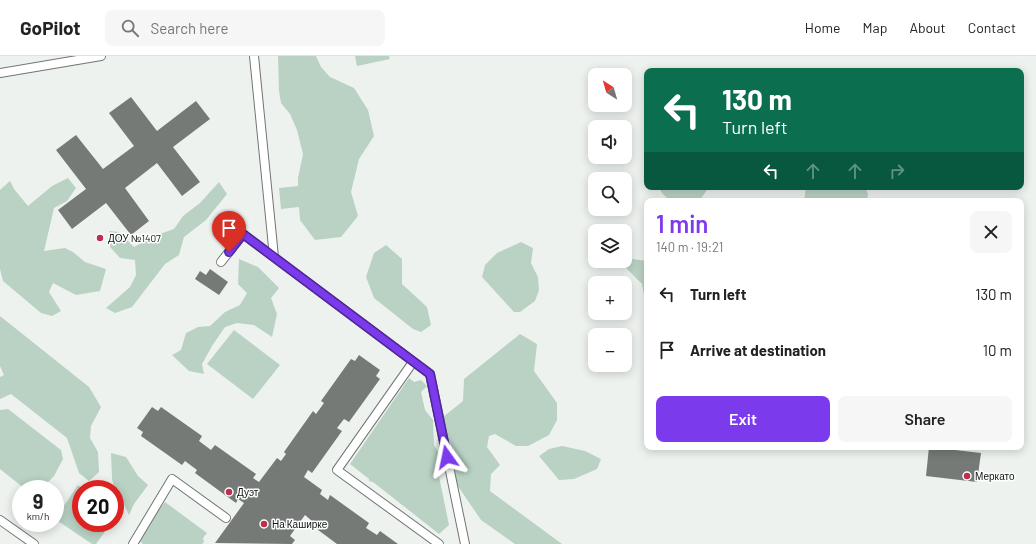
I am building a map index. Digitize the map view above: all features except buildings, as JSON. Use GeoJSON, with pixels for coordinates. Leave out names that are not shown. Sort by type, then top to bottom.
{"type":"FeatureCollection","features":[{"type":"Feature","properties":{"kind":"lane"},"geometry":{"type":"LineString","coordinates":[[0,73],[101,56]]}},
{"type":"Feature","properties":{"kind":"lane"},"geometry":{"type":"LineString","coordinates":[[254,56],[274,257]]}},
{"type":"Feature","properties":{"kind":"lane"},"geometry":{"type":"LineString","coordinates":[[221,262],[243,234],[430,374],[465,544]]}},
{"type":"Feature","properties":{"kind":"lane"},"geometry":{"type":"LineString","coordinates":[[413,362],[337,470],[439,544]]}},
{"type":"Feature","properties":{"kind":"lane"},"geometry":{"type":"LineString","coordinates":[[133,544],[172,479],[226,518]]}},
{"type":"Feature","properties":{"kind":"lane"},"geometry":{"type":"LineString","coordinates":[[0,520],[34,544]]}},
{"type":"Feature","properties":{"kind":"green space"},"geometry":{"type":"Polygon","coordinates":[[[278,56],[316,56],[321,67],[330,77],[354,88],[368,110],[374,136],[359,159],[351,192],[358,216],[341,237],[315,240],[300,220],[299,207],[281,209],[279,188],[298,186],[298,178],[303,154],[297,130],[290,114],[281,103],[279,91],[278,56]]]}},
{"type":"Feature","properties":{"kind":"green space"},"geometry":{"type":"Polygon","coordinates":[[[355,56],[389,56],[390,59],[357,66],[355,56]]]}},
{"type":"Feature","properties":{"kind":"green space"},"geometry":{"type":"Polygon","coordinates":[[[68,178],[76,188],[67,201],[54,208],[44,251],[65,248],[73,252],[85,262],[106,269],[100,291],[76,295],[53,283],[49,292],[61,311],[52,316],[41,313],[3,281],[0,269],[0,190],[10,181],[14,189],[28,206],[52,186],[68,178]]]}},
{"type":"Feature","properties":{"kind":"green space"},"geometry":{"type":"Polygon","coordinates":[[[219,182],[227,194],[206,220],[184,237],[179,255],[165,264],[132,307],[115,313],[106,308],[130,287],[136,275],[135,260],[120,258],[110,247],[109,231],[119,232],[134,247],[154,236],[174,229],[183,216],[200,203],[219,182]]]}},
{"type":"Feature","properties":{"kind":"green space"},"geometry":{"type":"Polygon","coordinates":[[[660,190],[707,190],[701,198],[668,198],[660,190]]]}},
{"type":"Feature","properties":{"kind":"green space"},"geometry":{"type":"Polygon","coordinates":[[[806,190],[866,190],[868,194],[867,198],[804,198],[806,190]]]}},
{"type":"Feature","properties":{"kind":"green space"},"geometry":{"type":"Polygon","coordinates":[[[521,242],[533,248],[531,263],[538,277],[539,290],[535,301],[520,312],[514,312],[482,277],[485,265],[497,253],[521,242]]]}},
{"type":"Feature","properties":{"kind":"green space"},"geometry":{"type":"Polygon","coordinates":[[[386,245],[402,259],[402,284],[427,307],[431,325],[421,332],[413,329],[374,298],[366,277],[374,253],[386,245]]]}},
{"type":"Feature","properties":{"kind":"green space"},"geometry":{"type":"Polygon","coordinates":[[[239,259],[258,267],[279,288],[271,298],[277,314],[272,337],[254,325],[237,323],[225,327],[202,364],[204,374],[189,371],[172,355],[181,350],[186,333],[198,327],[210,326],[225,312],[240,305],[247,293],[238,284],[239,259]]]}},
{"type":"Feature","properties":{"kind":"green space"},"geometry":{"type":"Polygon","coordinates":[[[632,259],[644,261],[644,295],[642,284],[626,268],[632,268],[632,259]]]}},
{"type":"Feature","properties":{"kind":"green space"},"geometry":{"type":"Polygon","coordinates":[[[0,316],[89,387],[101,407],[91,426],[90,438],[98,452],[99,472],[90,480],[88,480],[79,473],[67,438],[11,394],[0,399],[0,377],[4,375],[0,366],[0,316]]]}},
{"type":"Feature","properties":{"kind":"green space"},"geometry":{"type":"Polygon","coordinates":[[[234,330],[280,365],[253,399],[207,364],[234,330]]]}},
{"type":"Feature","properties":{"kind":"green space"},"geometry":{"type":"Polygon","coordinates":[[[520,334],[537,344],[534,371],[557,403],[557,420],[549,435],[528,446],[516,446],[495,434],[489,436],[487,447],[500,465],[491,474],[490,491],[562,544],[515,544],[481,520],[451,476],[453,455],[443,417],[463,401],[464,379],[520,334]]]}},
{"type":"Feature","properties":{"kind":"green space"},"geometry":{"type":"Polygon","coordinates":[[[409,378],[414,382],[421,380],[427,386],[421,392],[425,410],[433,420],[434,445],[441,457],[436,462],[449,525],[439,534],[373,482],[369,481],[369,479],[350,464],[409,378]]]}},
{"type":"Feature","properties":{"kind":"green space"},"geometry":{"type":"Polygon","coordinates":[[[8,409],[61,450],[63,459],[54,476],[50,480],[14,480],[0,469],[0,410],[8,409]]]}},
{"type":"Feature","properties":{"kind":"green space"},"geometry":{"type":"Polygon","coordinates":[[[562,446],[585,451],[601,459],[597,469],[574,479],[559,480],[539,456],[549,449],[562,446]]]}},
{"type":"Feature","properties":{"kind":"green space"},"geometry":{"type":"Polygon","coordinates":[[[111,453],[126,457],[138,476],[148,485],[134,504],[129,515],[124,504],[124,480],[112,480],[111,453]]]}},
{"type":"Feature","properties":{"kind":"green space"},"geometry":{"type":"Polygon","coordinates":[[[72,494],[72,530],[64,525],[64,506],[72,494]]]}},
{"type":"Feature","properties":{"kind":"green space"},"geometry":{"type":"Polygon","coordinates":[[[165,502],[207,533],[203,538],[204,542],[202,544],[143,544],[137,539],[165,502]]]}},
{"type":"Feature","properties":{"kind":"green space"},"geometry":{"type":"Polygon","coordinates":[[[74,532],[105,532],[96,544],[92,544],[74,532]]]}},
{"type":"Feature","properties":{"kind":"place","name":"ДОУ №1407"},"geometry":{"type":"Point","coordinates":[100,238]}},
{"type":"Feature","properties":{"kind":"place","name":"Меркато"},"geometry":{"type":"Point","coordinates":[967,476]}},
{"type":"Feature","properties":{"kind":"place","name":"Дуэт"},"geometry":{"type":"Point","coordinates":[229,492]}},
{"type":"Feature","properties":{"kind":"place","name":"На Каширке"},"geometry":{"type":"Point","coordinates":[264,524]}},
{"type":"Feature","properties":{"kind":"route"},"geometry":{"type":"LineString","coordinates":[[229,252],[243,234],[430,374],[447,457]]}}]}
